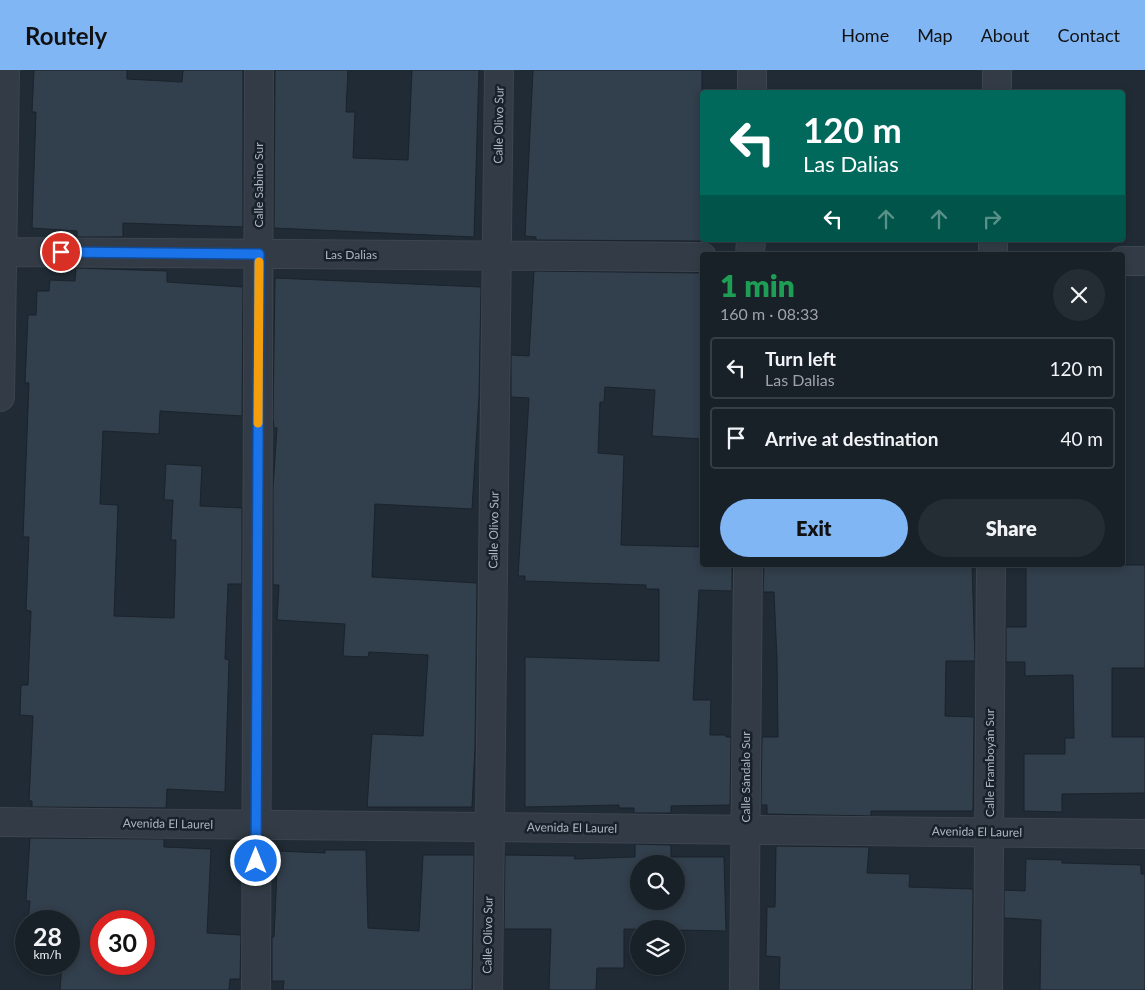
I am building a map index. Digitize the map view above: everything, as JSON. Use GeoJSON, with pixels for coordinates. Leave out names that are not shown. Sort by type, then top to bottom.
{"type":"FeatureCollection","features":[{"type":"Feature","properties":{"kind":"street"},"geometry":{"type":"LineString","coordinates":[[0,397],[5,70]]}},
{"type":"Feature","properties":{"kind":"street","name":"Calle Sabino Sur"},"geometry":{"type":"LineString","coordinates":[[256,990],[259,70]]}},
{"type":"Feature","properties":{"kind":"street","name":"Calle Olivo Sur"},"geometry":{"type":"LineString","coordinates":[[488,990],[500,70]]}},
{"type":"Feature","properties":{"kind":"street"},"geometry":{"type":"LineString","coordinates":[[752,70],[752,90]]}},
{"type":"Feature","properties":{"kind":"street"},"geometry":{"type":"LineString","coordinates":[[997,70],[997,90]]}},
{"type":"Feature","properties":{"kind":"street","name":"Las Dalias"},"geometry":{"type":"LineString","coordinates":[[1,252],[700,257]]}},
{"type":"Feature","properties":{"kind":"street"},"geometry":{"type":"LineString","coordinates":[[1125,261],[1145,261]]}},
{"type":"Feature","properties":{"kind":"street","name":"Calle Sándalo Sur"},"geometry":{"type":"LineString","coordinates":[[744,990],[748,567]]}},
{"type":"Feature","properties":{"kind":"street","name":"Calle Framboyán Sur"},"geometry":{"type":"LineString","coordinates":[[988,990],[991,567]]}},
{"type":"Feature","properties":{"kind":"street","name":"Avenida El Laurel"},"geometry":{"type":"LineString","coordinates":[[0,822],[1145,834]]}},
{"type":"Feature","properties":{"kind":"building"},"geometry":{"type":"Polygon","coordinates":[[[34,70],[127,70],[127,79],[182,82],[183,70],[243,70],[243,227],[123,223],[123,237],[77,237],[77,231],[32,228],[36,112],[32,112],[34,70]]]}},
{"type":"Feature","properties":{"kind":"building"},"geometry":{"type":"Polygon","coordinates":[[[275,70],[348,70],[346,112],[355,112],[353,158],[408,160],[412,70],[479,70],[474,237],[274,228],[275,70]]]}},
{"type":"Feature","properties":{"kind":"building"},"geometry":{"type":"Polygon","coordinates":[[[533,70],[702,70],[702,90],[700,90],[700,241],[536,240],[536,237],[525,236],[533,70]]]}},
{"type":"Feature","properties":{"kind":"building"},"geometry":{"type":"Polygon","coordinates":[[[76,268],[167,271],[167,282],[243,287],[242,416],[160,411],[159,434],[103,431],[100,504],[118,505],[114,616],[174,618],[176,540],[171,540],[173,500],[164,500],[166,464],[202,466],[200,506],[242,508],[242,584],[228,584],[225,659],[229,660],[225,792],[167,789],[166,808],[32,807],[32,801],[29,801],[33,716],[20,715],[21,685],[28,685],[31,611],[26,610],[29,537],[23,537],[29,383],[25,383],[28,315],[36,315],[37,291],[49,291],[50,280],[75,281],[76,268]]]}},
{"type":"Feature","properties":{"kind":"building"},"geometry":{"type":"Polygon","coordinates":[[[534,271],[700,273],[700,439],[652,436],[655,390],[605,387],[604,402],[600,402],[598,453],[624,455],[621,545],[700,547],[700,567],[732,567],[732,591],[699,590],[693,700],[711,700],[710,735],[726,735],[726,737],[731,737],[730,805],[671,806],[671,813],[634,813],[634,808],[619,808],[619,805],[525,807],[525,657],[659,661],[659,589],[646,589],[646,585],[525,581],[525,576],[518,576],[529,398],[511,397],[511,355],[529,356],[534,271]]]}},
{"type":"Feature","properties":{"kind":"building"},"geometry":{"type":"Polygon","coordinates":[[[275,278],[481,287],[479,396],[472,509],[375,504],[372,577],[477,583],[475,747],[472,807],[367,807],[372,734],[423,736],[428,655],[369,652],[368,657],[343,656],[345,624],[277,620],[279,585],[273,585],[273,488],[277,428],[274,428],[273,418],[275,278]]]}},
{"type":"Feature","properties":{"kind":"building"},"geometry":{"type":"Polygon","coordinates":[[[1125,565],[1145,565],[1145,668],[1112,668],[1112,737],[1145,737],[1145,793],[1062,794],[1062,812],[1024,811],[1024,754],[1065,754],[1065,738],[1074,738],[1073,675],[1025,676],[1025,662],[1006,662],[1006,627],[1026,627],[1026,567],[1125,567],[1125,565]]]}},
{"type":"Feature","properties":{"kind":"building"},"geometry":{"type":"Polygon","coordinates":[[[764,567],[972,567],[975,661],[946,661],[945,716],[974,717],[973,811],[871,811],[871,816],[767,814],[767,805],[761,805],[762,737],[778,737],[777,660],[774,592],[763,592],[764,567]]]}},
{"type":"Feature","properties":{"kind":"building"},"geometry":{"type":"Polygon","coordinates":[[[30,838],[164,839],[164,847],[211,849],[207,933],[241,935],[240,979],[230,979],[229,990],[60,990],[61,975],[80,975],[80,910],[29,910],[30,901],[26,901],[30,838]]]}},
{"type":"Feature","properties":{"kind":"building"},"geometry":{"type":"Polygon","coordinates":[[[635,844],[671,845],[671,855],[635,855],[635,844]]]}},
{"type":"Feature","properties":{"kind":"building"},"geometry":{"type":"Polygon","coordinates":[[[776,846],[869,847],[867,873],[910,874],[909,887],[973,889],[972,990],[779,990],[780,957],[766,956],[767,907],[775,907],[776,846]]]}},
{"type":"Feature","properties":{"kind":"building"},"geometry":{"type":"Polygon","coordinates":[[[325,850],[366,850],[368,928],[419,931],[423,855],[474,855],[472,990],[283,990],[284,981],[272,981],[272,937],[274,937],[278,851],[325,853],[325,850]]]}},
{"type":"Feature","properties":{"kind":"building"},"geometry":{"type":"Polygon","coordinates":[[[505,855],[575,856],[574,859],[630,857],[630,910],[685,910],[685,857],[724,857],[726,931],[685,930],[685,920],[630,920],[630,929],[624,929],[624,968],[597,968],[596,990],[549,990],[551,929],[504,929],[505,855]]]}},
{"type":"Feature","properties":{"kind":"building"},"geometry":{"type":"Polygon","coordinates":[[[1026,859],[1062,860],[1062,863],[1141,865],[1141,874],[1145,874],[1145,990],[1040,990],[1041,920],[1004,918],[1004,890],[1025,891],[1026,859]]]}},
{"type":"Feature","properties":{"kind":"slow traffic"},"geometry":{"type":"LineString","coordinates":[[258,423],[259,262]]}},
{"type":"Feature","properties":{"kind":"route"},"geometry":{"type":"LineString","coordinates":[[61,252],[259,254],[256,861]]}}]}
